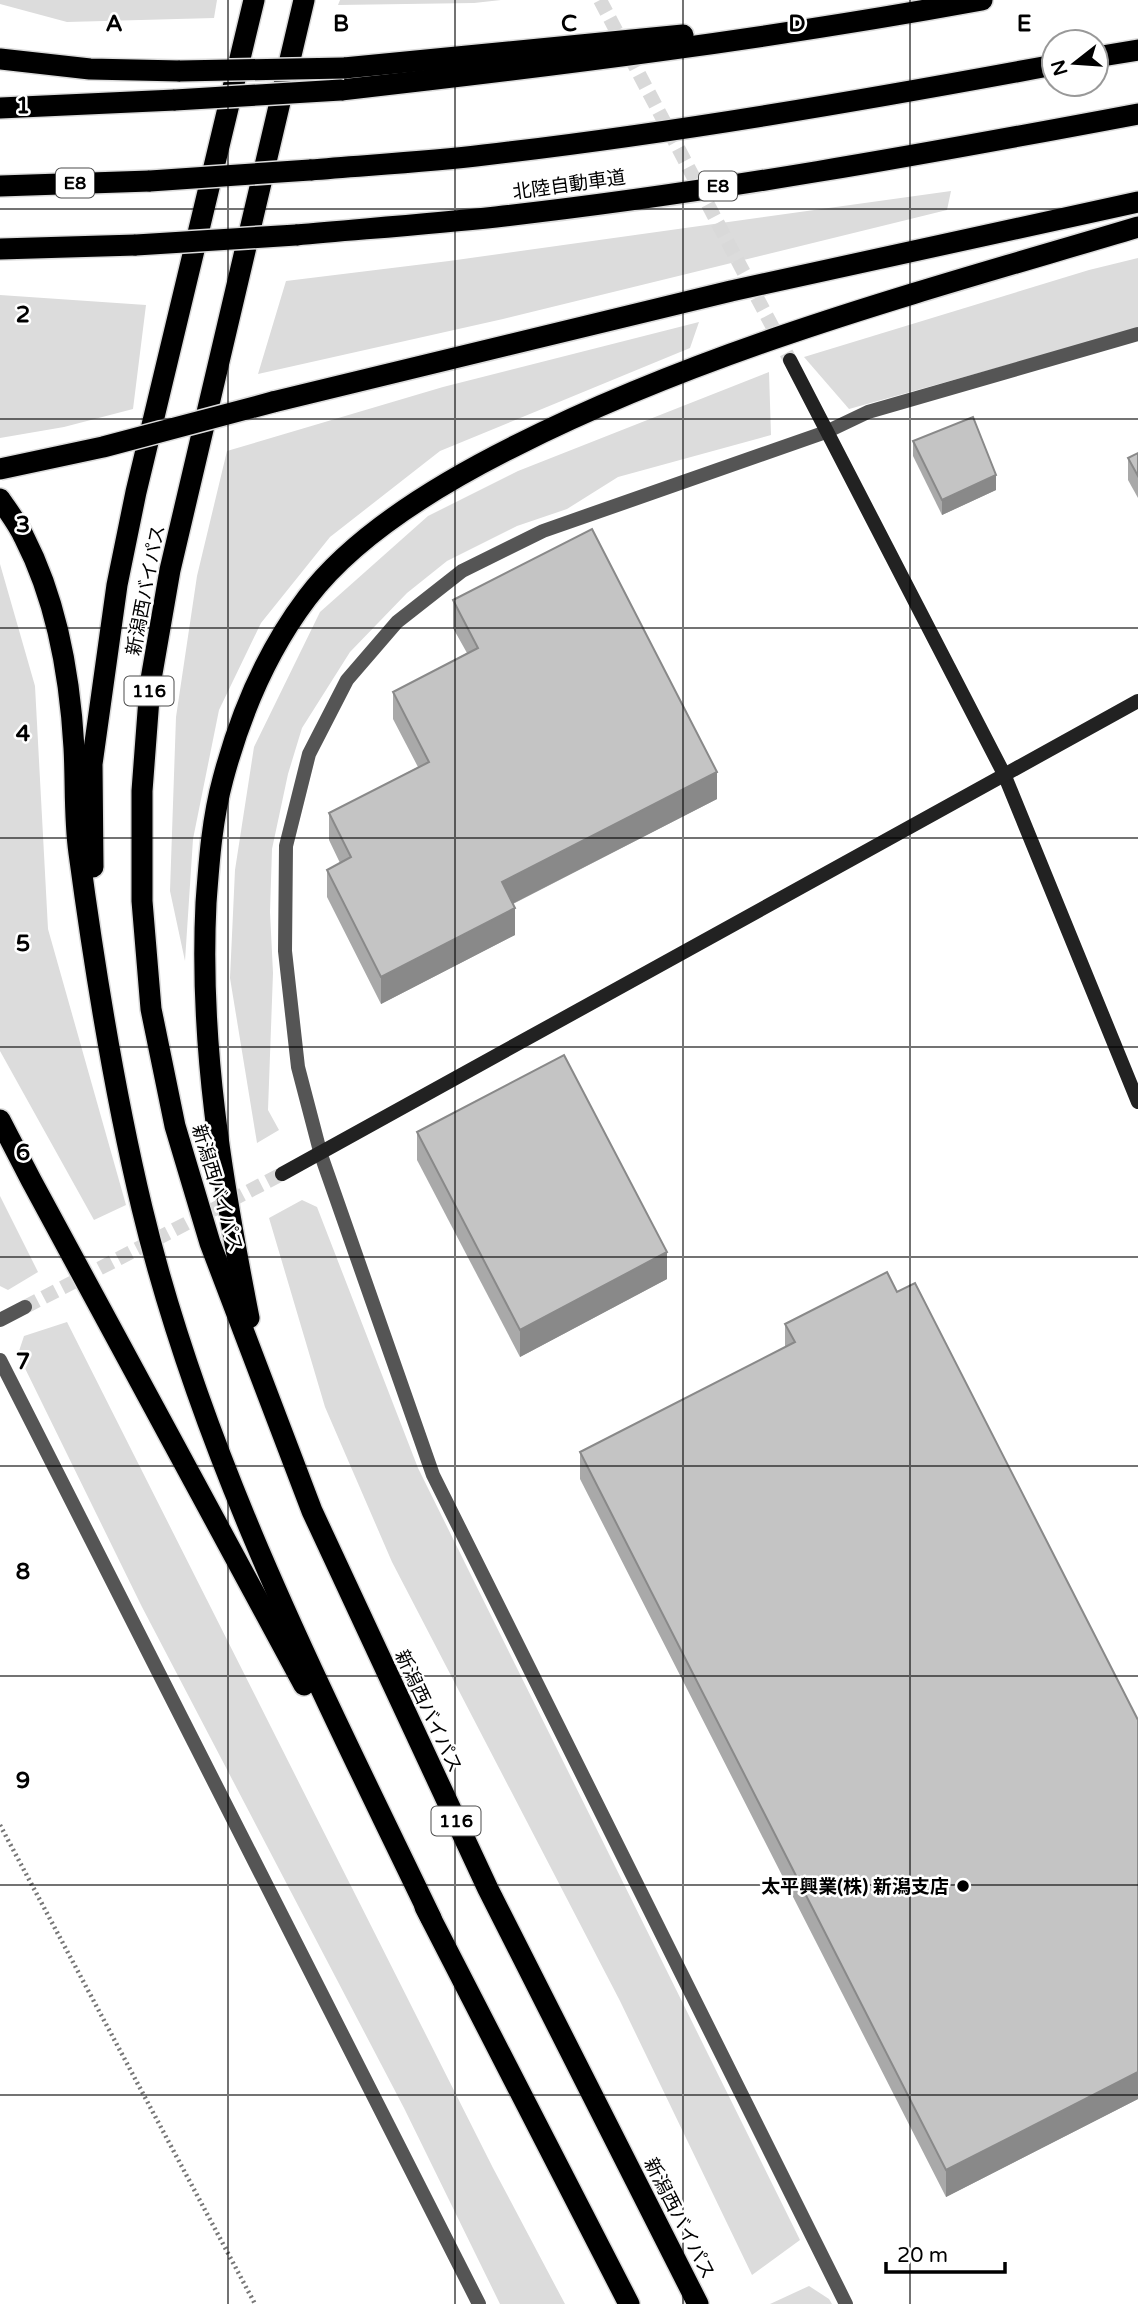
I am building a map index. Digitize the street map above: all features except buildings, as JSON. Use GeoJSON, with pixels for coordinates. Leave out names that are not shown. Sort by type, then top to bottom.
{"type":"FeatureCollection","features":[{"type":"Feature","properties":{"kind":"highway"},"geometry":{"type":"LineString","coordinates":[[100,995],[92,861],[92,764],[117,585],[136,492],[254,0]]}},
{"type":"Feature","properties":{"kind":"highway","name":"新潟西バイパス"},"geometry":{"type":"LineString","coordinates":[[304,0],[170,570],[150,685],[142,791],[142,901],[153,1022],[179,1139],[210,1242],[312,1511],[488,1889],[698,2304]]}},
{"type":"Feature","properties":{"kind":"highway"},"geometry":{"type":"LineString","coordinates":[[0,108],[341,90],[687,49],[982,0]]}},
{"type":"Feature","properties":{"kind":"highway"},"geometry":{"type":"LineString","coordinates":[[0,59],[90,69],[180,71],[344,68],[691,34],[867,21]]}},
{"type":"Feature","properties":{"kind":"highway"},"geometry":{"type":"LineString","coordinates":[[1110,55],[1138,50]]}},
{"type":"Feature","properties":{"kind":"highway","name":"北陸自動車道"},"geometry":{"type":"LineString","coordinates":[[0,186],[150,181],[484,155],[700,125],[909,92],[1040,68]]}},
{"type":"Feature","properties":{"kind":"highway","name":"北陸自動車道"},"geometry":{"type":"LineString","coordinates":[[0,249],[296,235],[496,217],[928,153],[1138,114]]}},
{"type":"Feature","properties":{"kind":"highway"},"geometry":{"type":"LineString","coordinates":[[0,469],[103,447],[273,402],[718,294],[1138,202]]}},
{"type":"Feature","properties":{"kind":"highway"},"geometry":{"type":"LineString","coordinates":[[262,1382],[229,1219],[214,1118],[205,1026],[204,935],[209,857],[222,782],[243,715],[272,653],[308,596],[355,548],[410,506],[473,467],[555,426],[691,368],[824,320],[1138,227]]}},
{"type":"Feature","properties":{"kind":"highway"},"geometry":{"type":"LineString","coordinates":[[0,499],[24,536],[44,585],[62,651],[74,743],[78,848],[100,995],[142,1209],[171,1317],[209,1427],[284,1612],[430,1917]]}},
{"type":"Feature","properties":{"kind":"highway"},"geometry":{"type":"LineString","coordinates":[[0,1120],[430,1917],[628,2304]]}},
{"type":"Feature","properties":{"kind":"street"},"geometry":{"type":"LineString","coordinates":[[846,2304],[433,1475],[321,1155],[298,1067],[285,951],[286,846],[309,754],[347,680],[397,622],[462,571],[543,531],[826,432],[868,412],[1138,334]]}},
{"type":"Feature","properties":{"kind":"street"},"geometry":{"type":"LineString","coordinates":[[790,360],[1004,774],[1138,1101]]}},
{"type":"Feature","properties":{"kind":"street"},"geometry":{"type":"LineString","coordinates":[[282,1174],[321,1155],[1138,701]]}},
{"type":"Feature","properties":{"kind":"street"},"geometry":{"type":"LineString","coordinates":[[0,1320],[25,1307]]}},
{"type":"Feature","properties":{"kind":"street"},"geometry":{"type":"LineString","coordinates":[[0,1360],[479,2304]]}},
{"type":"Feature","properties":{"kind":"path"},"geometry":{"type":"LineString","coordinates":[[0,1825],[255,2304]]}},
{"type":"Feature","properties":{"kind":"shaded area"},"geometry":{"type":"Polygon","coordinates":[[[0,0],[217,0],[214,18],[67,22],[0,4],[0,0]]]}},
{"type":"Feature","properties":{"kind":"shaded area"},"geometry":{"type":"Polygon","coordinates":[[[340,0],[501,0],[474,3],[338,5],[340,0]]]}},
{"type":"Feature","properties":{"kind":"shaded area"},"geometry":{"type":"Polygon","coordinates":[[[951,191],[947,210],[503,319],[258,374],[286,281],[951,191]]]}},
{"type":"Feature","properties":{"kind":"shaded area"},"geometry":{"type":"Polygon","coordinates":[[[1138,258],[1138,328],[1112,336],[849,409],[804,357],[1089,270],[1138,258]]]}},
{"type":"Feature","properties":{"kind":"shaded area"},"geometry":{"type":"Polygon","coordinates":[[[0,295],[146,305],[133,409],[64,427],[0,438],[0,295]]]}},
{"type":"Feature","properties":{"kind":"shaded area"},"geometry":{"type":"Polygon","coordinates":[[[699,322],[690,348],[440,451],[330,537],[261,623],[219,710],[193,839],[185,961],[170,891],[176,717],[197,576],[227,451],[443,387],[699,322]]]}},
{"type":"Feature","properties":{"kind":"shaded area"},"geometry":{"type":"Polygon","coordinates":[[[769,372],[771,435],[618,477],[567,509],[517,526],[447,561],[407,593],[350,652],[302,728],[288,774],[272,849],[270,912],[273,973],[268,1110],[279,1130],[257,1143],[230,978],[235,870],[254,747],[320,612],[428,516],[518,471],[769,372]]]}},
{"type":"Feature","properties":{"kind":"shaded area"},"geometry":{"type":"Polygon","coordinates":[[[0,564],[35,686],[48,929],[126,1205],[94,1220],[0,1051],[0,564]]]}},
{"type":"Feature","properties":{"kind":"shaded area"},"geometry":{"type":"Polygon","coordinates":[[[0,1196],[38,1272],[8,1290],[0,1286],[0,1196]]]}},
{"type":"Feature","properties":{"kind":"shaded area"},"geometry":{"type":"Polygon","coordinates":[[[302,1200],[317,1207],[418,1468],[800,2240],[752,2275],[620,2001],[392,1562],[325,1407],[269,1218],[302,1200]]]}},
{"type":"Feature","properties":{"kind":"shaded area"},"geometry":{"type":"Polygon","coordinates":[[[67,1322],[493,2168],[565,2304],[500,2304],[404,2108],[142,1607],[18,1354],[24,1336],[67,1322]]]}},
{"type":"Feature","properties":{"kind":"shaded area"},"geometry":{"type":"Polygon","coordinates":[[[809,2286],[832,2304],[770,2304],[809,2286]]]}},
{"type":"Feature","properties":{"kind":"tunnel"},"geometry":{"type":"LineString","coordinates":[[600,0],[790,360]]}},
{"type":"Feature","properties":{"kind":"tunnel"},"geometry":{"type":"LineString","coordinates":[[25,1307],[282,1174]]}},
{"type":"Feature","properties":{"kind":"place","name":"太平興業(株) 新潟支店"},"geometry":{"type":"Point","coordinates":[963,1886]}}]}
